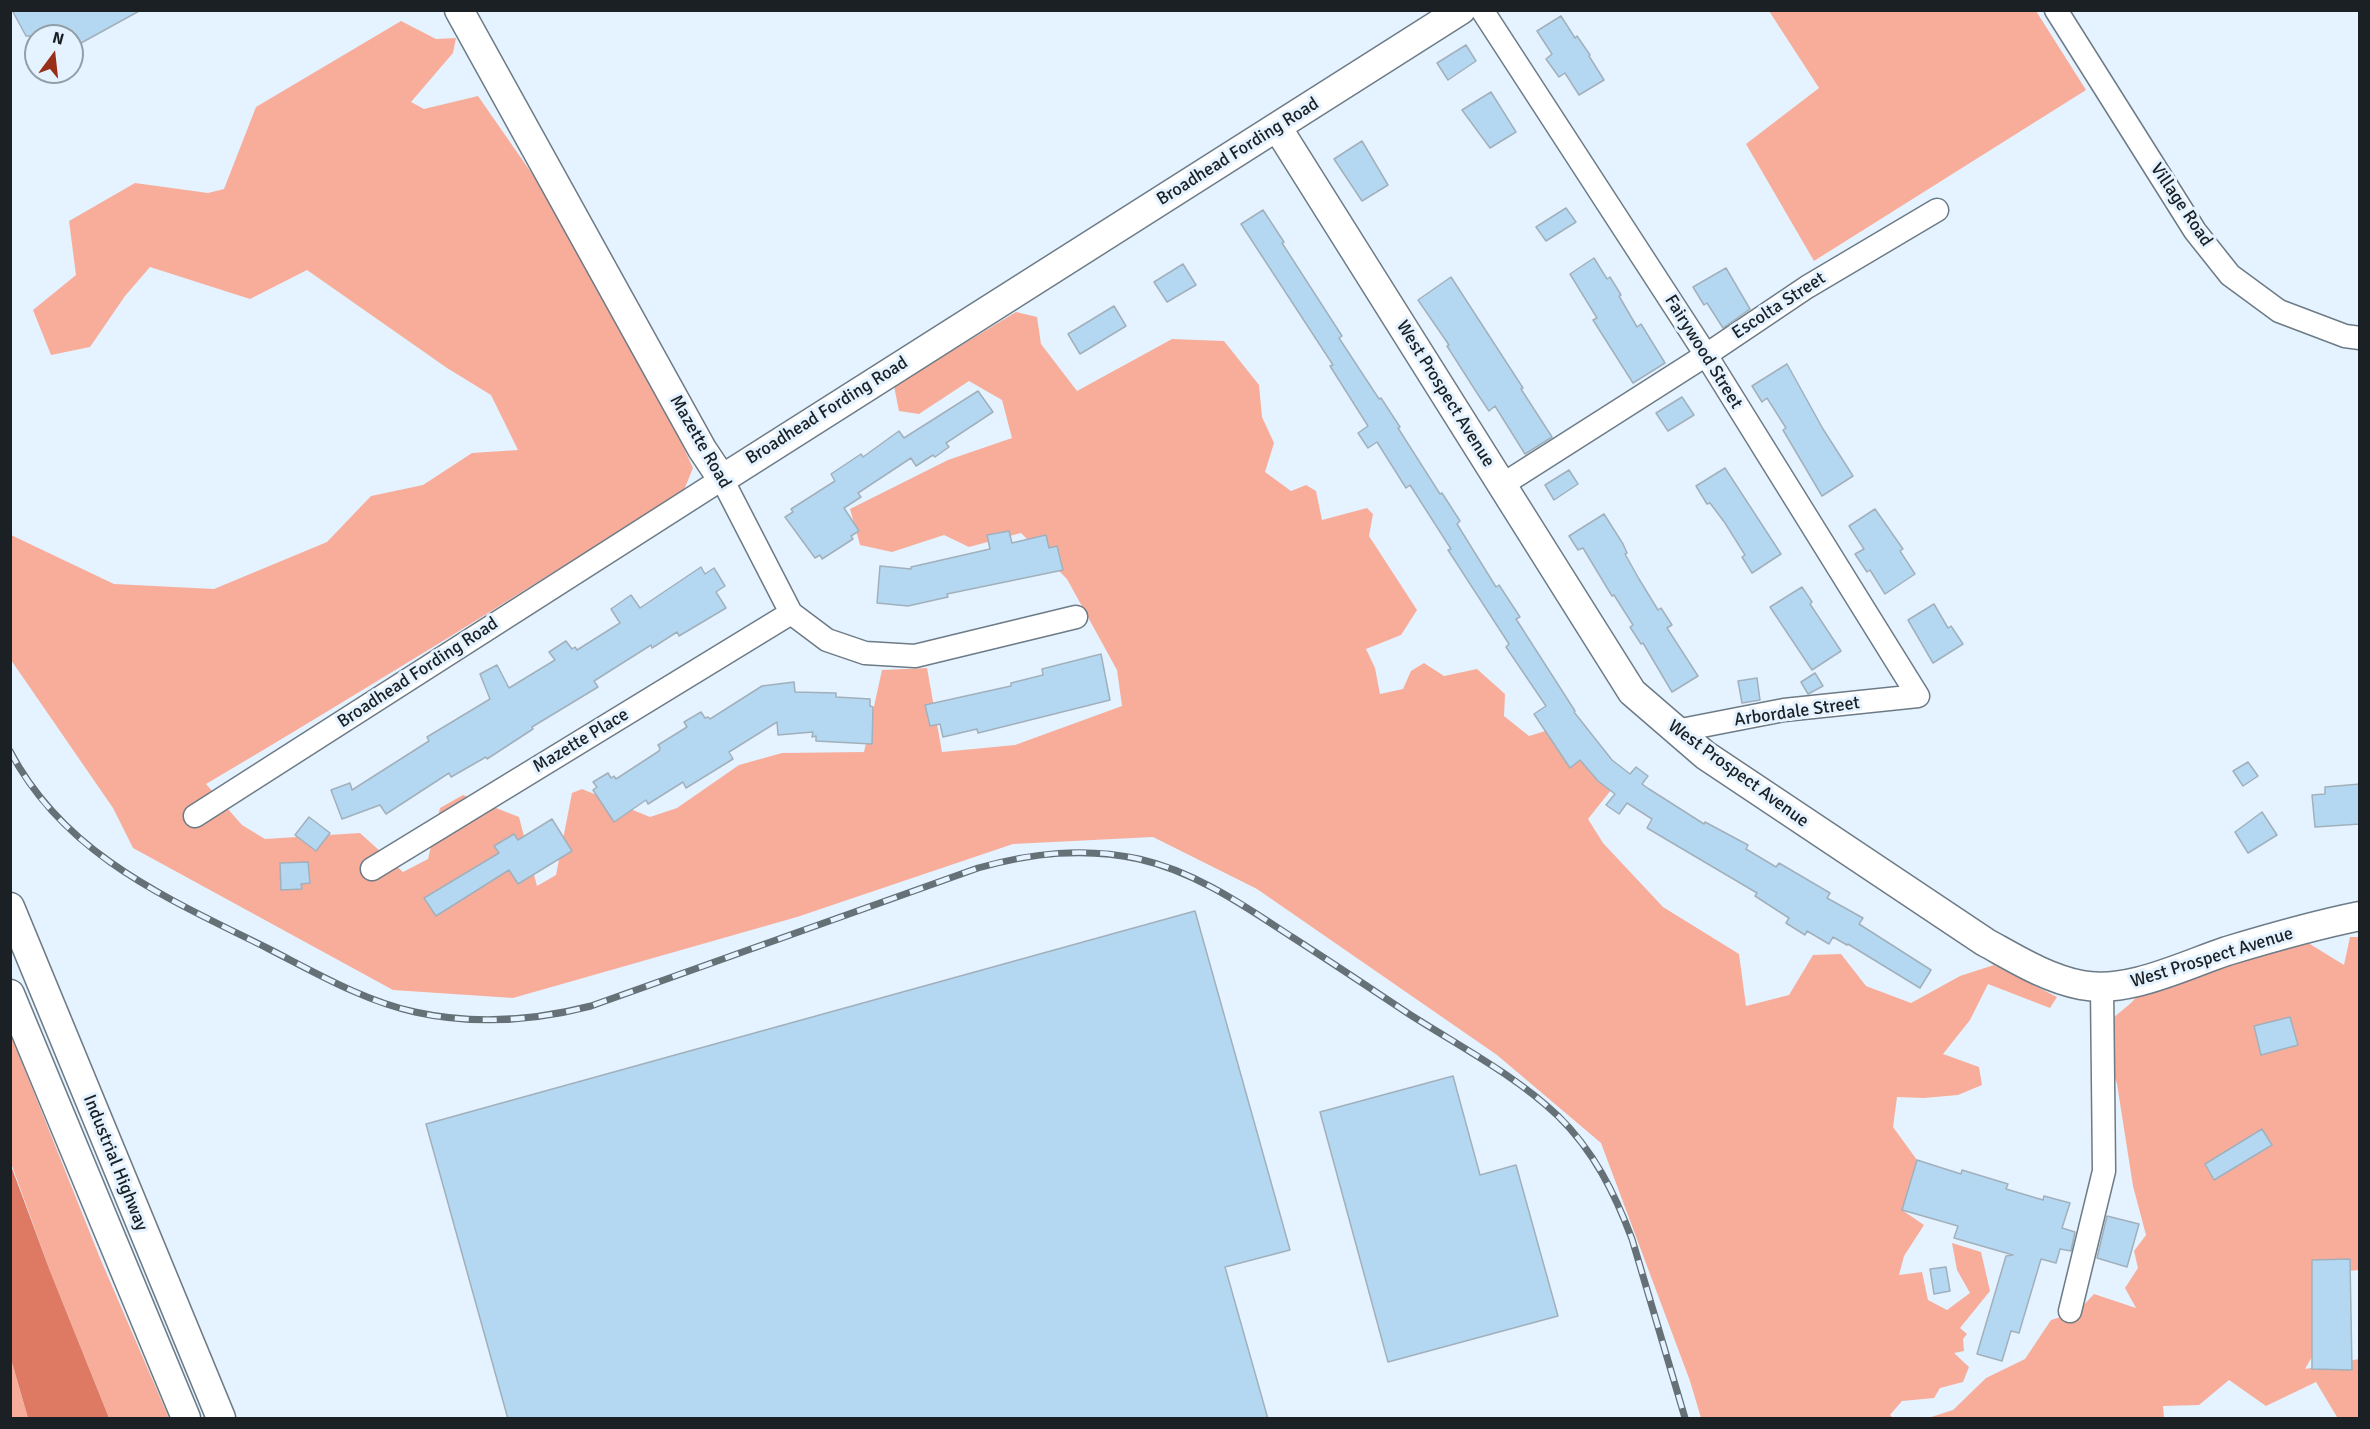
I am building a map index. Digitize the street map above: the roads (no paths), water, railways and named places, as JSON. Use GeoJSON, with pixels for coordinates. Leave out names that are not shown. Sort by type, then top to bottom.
{"type":"FeatureCollection","features":[{"type":"Feature","properties":{"kind":"street","name":"Mazette Road"},"geometry":{"type":"LineString","coordinates":[[459,10],[702,449],[722,478],[790,613],[827,640],[865,653],[915,656],[1076,617]]}},
{"type":"Feature","properties":{"kind":"street","name":"Broadhead Fording Road"},"geometry":{"type":"LineString","coordinates":[[195,816],[722,478],[1461,10]]}},
{"type":"Feature","properties":{"kind":"street","name":"Fairywood Street"},"geometry":{"type":"LineString","coordinates":[[1482,10],[1706,355],[1918,696]]}},
{"type":"Feature","properties":{"kind":"street","name":"Village Road"},"geometry":{"type":"LineString","coordinates":[[2056,10],[2195,231],[2230,275],[2279,311],[2344,336],[2360,338]]}},
{"type":"Feature","properties":{"kind":"street","name":"West Prospect Avenue"},"geometry":{"type":"LineString","coordinates":[[1277,127],[1632,692],[1705,755],[1985,942],[2054,978],[2082,985],[2102,987],[2127,985],[2229,951],[2360,916]]}},
{"type":"Feature","properties":{"kind":"street","name":"Escolta Street"},"geometry":{"type":"LineString","coordinates":[[1503,485],[1706,355],[1807,287],[1937,210]]}},
{"type":"Feature","properties":{"kind":"street","name":"Mazette Place"},"geometry":{"type":"LineString","coordinates":[[372,869],[790,613]]}},
{"type":"Feature","properties":{"kind":"street","name":"Arbordale Street"},"geometry":{"type":"LineString","coordinates":[[1676,731],[1784,710],[1918,696]]}},
{"type":"Feature","properties":{"kind":"street","name":"Industrial Highway"},"geometry":{"type":"LineString","coordinates":[[10,907],[221,1419]]}},
{"type":"Feature","properties":{"kind":"street"},"geometry":{"type":"LineString","coordinates":[[2070,1311],[2104,1171],[2102,987]]}},
{"type":"Feature","properties":{"kind":"street","name":"Industrial Highway"},"geometry":{"type":"LineString","coordinates":[[10,994],[186,1419]]}},
{"type":"Feature","properties":{"kind":"railway"},"geometry":{"type":"LineString","coordinates":[[10,751],[33,788],[60,819],[90,847],[123,871],[158,892],[359,994],[415,1012],[459,1019],[525,1018],[591,1006],[978,868],[1018,859],[1058,853],[1098,853],[1139,859],[1180,872],[1237,902],[1505,1074],[1541,1101],[1571,1129],[1593,1158],[1611,1190],[1632,1239],[1685,1418]]}}]}
